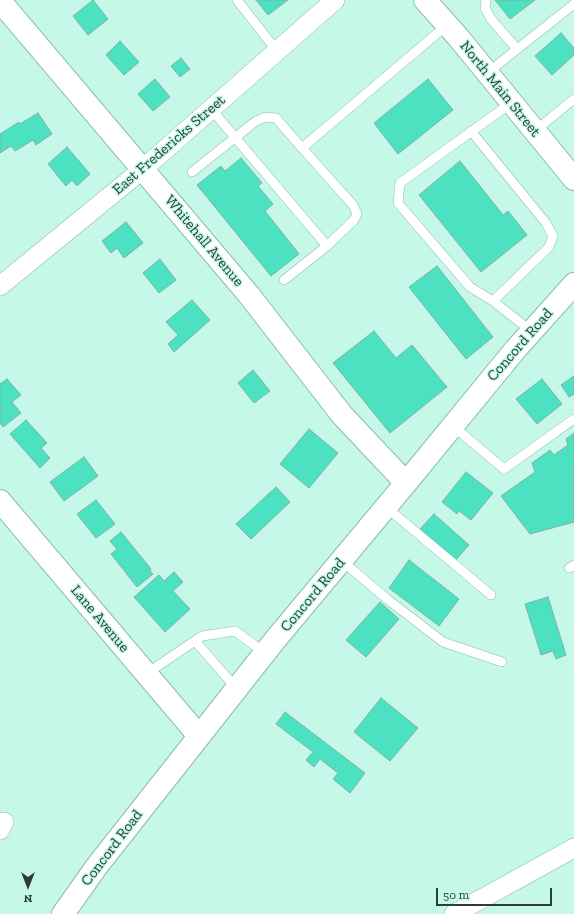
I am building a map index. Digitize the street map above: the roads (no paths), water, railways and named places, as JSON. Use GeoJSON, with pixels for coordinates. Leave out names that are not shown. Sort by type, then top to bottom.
{"type":"FeatureCollection","features":[{"type":"Feature","properties":{"kind":"street","name":"East Fredericks Street"},"geometry":{"type":"LineString","coordinates":[[0,286],[143,168],[335,0]]}},
{"type":"Feature","properties":{"kind":"street","name":"North Main Street"},"geometry":{"type":"LineString","coordinates":[[425,0],[574,179]]}},
{"type":"Feature","properties":{"kind":"street","name":"Whitehall Avenue"},"geometry":{"type":"LineString","coordinates":[[0,1],[249,295],[342,415],[406,483]]}},
{"type":"Feature","properties":{"kind":"street","name":"Concord Road"},"geometry":{"type":"LineString","coordinates":[[63,914],[97,866],[265,653],[452,426],[532,331],[574,284]]}},
{"type":"Feature","properties":{"kind":"street","name":"Lane Avenue"},"geometry":{"type":"LineString","coordinates":[[0,501],[199,736]]}},
{"type":"Feature","properties":{"kind":"street"},"geometry":{"type":"LineString","coordinates":[[454,914],[574,848]]}},
{"type":"Feature","properties":{"kind":"lane"},"geometry":{"type":"LineString","coordinates":[[237,0],[276,51]]}},
{"type":"Feature","properties":{"kind":"lane"},"geometry":{"type":"LineString","coordinates":[[486,0],[485,8],[491,19],[517,50]]}},
{"type":"Feature","properties":{"kind":"lane"},"geometry":{"type":"LineString","coordinates":[[487,73],[574,4]]}},
{"type":"Feature","properties":{"kind":"lane"},"geometry":{"type":"LineString","coordinates":[[302,148],[447,25]]}},
{"type":"Feature","properties":{"kind":"lane"},"geometry":{"type":"LineString","coordinates":[[535,131],[574,99]]}},
{"type":"Feature","properties":{"kind":"lane"},"geometry":{"type":"LineString","coordinates":[[511,103],[400,183],[398,203],[470,287],[493,301],[532,331]]}},
{"type":"Feature","properties":{"kind":"lane"},"geometry":{"type":"LineString","coordinates":[[211,109],[326,246]]}},
{"type":"Feature","properties":{"kind":"lane"},"geometry":{"type":"LineString","coordinates":[[192,172],[256,121],[265,117],[276,118],[353,205],[357,214],[354,220],[326,246],[284,280]]}},
{"type":"Feature","properties":{"kind":"lane"},"geometry":{"type":"LineString","coordinates":[[471,131],[546,223],[553,236],[549,247],[493,301]]}},
{"type":"Feature","properties":{"kind":"lane"},"geometry":{"type":"LineString","coordinates":[[452,426],[504,469],[574,419]]}},
{"type":"Feature","properties":{"kind":"lane"},"geometry":{"type":"LineString","coordinates":[[386,507],[491,595]]}},
{"type":"Feature","properties":{"kind":"lane"},"geometry":{"type":"LineString","coordinates":[[342,561],[387,599],[443,642],[502,662]]}},
{"type":"Feature","properties":{"kind":"lane"},"geometry":{"type":"LineString","coordinates":[[146,674],[202,636],[235,631],[265,653]]}},
{"type":"Feature","properties":{"kind":"lane"},"geometry":{"type":"LineString","coordinates":[[195,641],[237,688]]}}]}
